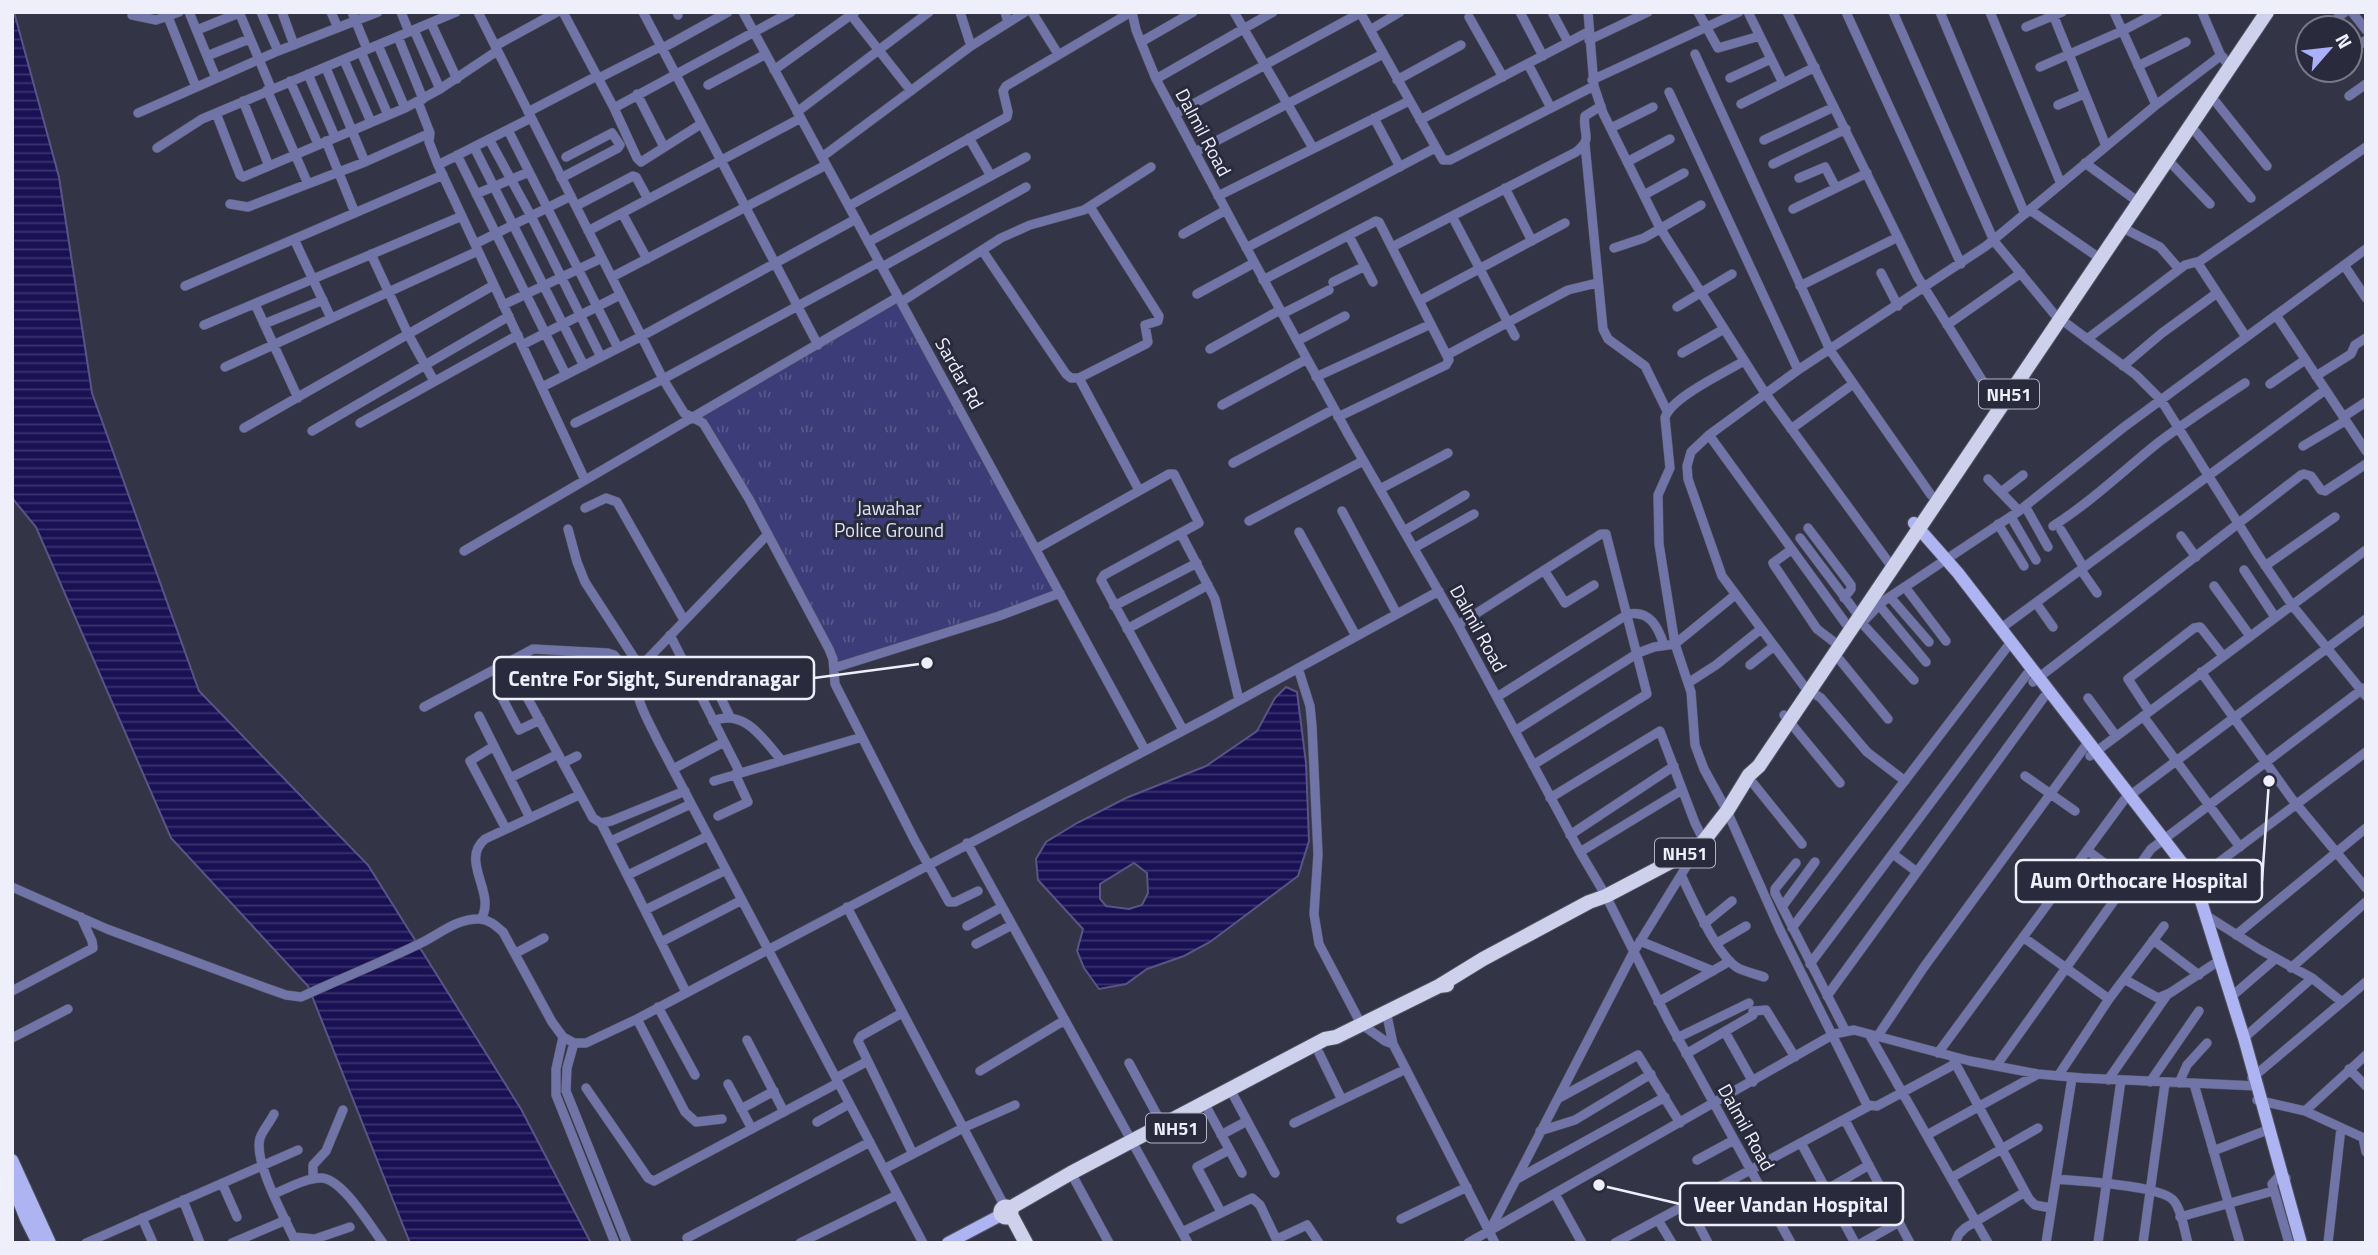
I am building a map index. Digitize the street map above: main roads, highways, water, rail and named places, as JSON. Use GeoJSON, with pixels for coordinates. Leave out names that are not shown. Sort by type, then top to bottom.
{"type":"FeatureCollection","features":[{"type":"Feature","properties":{"kind":"highway","name":"NH51"},"geometry":{"type":"LineString","coordinates":[[1916,526],[1931,495],[2057,316],[2095,255],[2119,225],[2133,198],[2223,59],[2258,12]]}},
{"type":"Feature","properties":{"kind":"highway","name":"NH51"},"geometry":{"type":"LineString","coordinates":[[1135,1144],[1163,1126],[1327,1047],[1336,1037],[1439,986],[1564,919],[1589,902],[1600,899],[1701,844],[1727,811],[1748,776],[1759,766],[1787,717],[2057,316],[2267,12]]}},
{"type":"Feature","properties":{"kind":"highway","name":"NH51"},"geometry":{"type":"LineString","coordinates":[[1007,1213],[1135,1144],[1208,1110],[1232,1092]]}},
{"type":"Feature","properties":{"kind":"highway"},"geometry":{"type":"LineString","coordinates":[[1007,1213],[1019,1243]]}},
{"type":"Feature","properties":{"kind":"highway"},"geometry":{"type":"LineString","coordinates":[[1007,1213],[1026,1243]]}},
{"type":"Feature","properties":{"kind":"main road"},"geometry":{"type":"LineString","coordinates":[[1916,526],[2000,629],[2045,697],[2090,749]]}},
{"type":"Feature","properties":{"kind":"main road"},"geometry":{"type":"LineString","coordinates":[[1948,563],[1956,580],[2009,644]]}},
{"type":"Feature","properties":{"kind":"main road"},"geometry":{"type":"LineString","coordinates":[[2033,678],[2194,881],[2244,1038],[2253,1082]]}},
{"type":"Feature","properties":{"kind":"main road"},"geometry":{"type":"LineString","coordinates":[[2160,841],[2190,890],[2253,1082],[2272,1154],[2282,1175],[2301,1243]]}},
{"type":"Feature","properties":{"kind":"main road"},"geometry":{"type":"LineString","coordinates":[[12,1160],[50,1243]]}},
{"type":"Feature","properties":{"kind":"main road"},"geometry":{"type":"LineString","coordinates":[[12,1184],[38,1243]]}},
{"type":"Feature","properties":{"kind":"main road"},"geometry":{"type":"LineString","coordinates":[[954,1241],[1007,1213]]}},
{"type":"Feature","properties":{"kind":"place","name":"Centre For Sight, Surendranagar"},"geometry":{"type":"Point","coordinates":[927,663]}},
{"type":"Feature","properties":{"kind":"place","name":"Aum Orthocare Hospital"},"geometry":{"type":"Point","coordinates":[2269,781]}},
{"type":"Feature","properties":{"kind":"place","name":"Veer Vandan Hospital"},"geometry":{"type":"Point","coordinates":[1599,1185]}},
{"type":"Feature","properties":{"kind":"park label","name":"Jawahar Police Ground"},"geometry":{"type":"Point","coordinates":[889,518]}}]}
